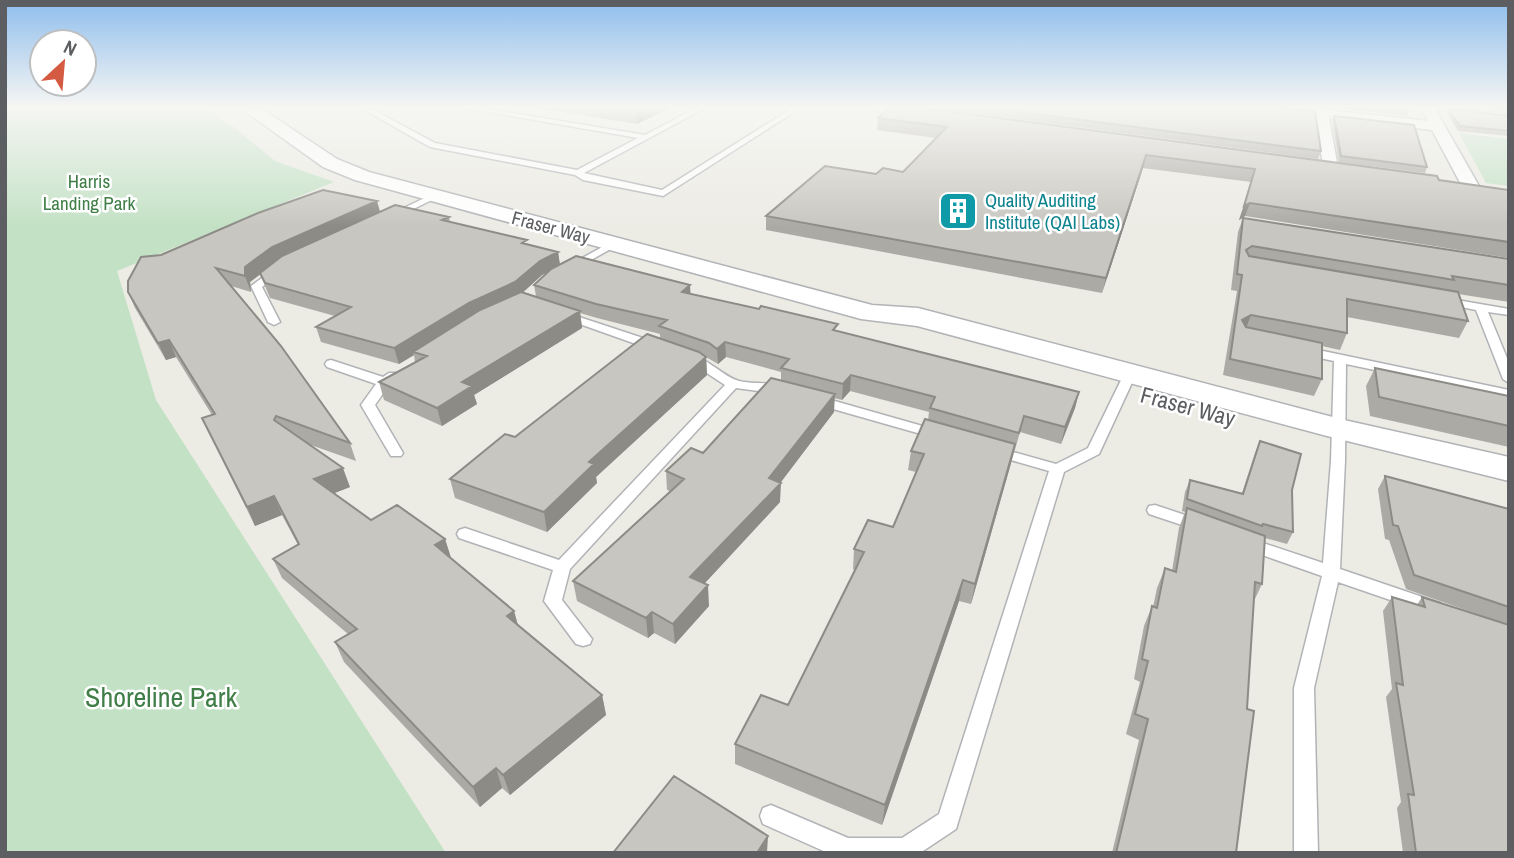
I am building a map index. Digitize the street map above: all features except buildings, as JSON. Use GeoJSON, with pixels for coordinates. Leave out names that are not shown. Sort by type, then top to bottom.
{"type":"FeatureCollection","features":[{"type":"Feature","properties":{"kind":"street","name":"Fraser Way"},"geometry":{"type":"LineString","coordinates":[[306,147],[330,163],[362,176],[871,313],[906,332],[1126,382],[1339,438],[1509,491]]}},
{"type":"Feature","properties":{"kind":"street"},"geometry":{"type":"LineString","coordinates":[[1326,147],[1329,168]]}},
{"type":"Feature","properties":{"kind":"street"},"geometry":{"type":"LineString","coordinates":[[1444,183],[1476,187],[1450,147]]}},
{"type":"Feature","properties":{"kind":"street","name":"Fraser Way"},"geometry":{"type":"LineString","coordinates":[[1339,438],[1509,469]]}},
{"type":"Feature","properties":{"kind":"lane"},"geometry":{"type":"LineString","coordinates":[[444,147],[578,173],[583,177],[663,193],[736,147]]}},
{"type":"Feature","properties":{"kind":"lane"},"geometry":{"type":"LineString","coordinates":[[578,173],[627,147]]}},
{"type":"Feature","properties":{"kind":"lane"},"geometry":{"type":"LineString","coordinates":[[383,220],[436,196]]}},
{"type":"Feature","properties":{"kind":"lane"},"geometry":{"type":"LineString","coordinates":[[560,273],[613,244]]}},
{"type":"Feature","properties":{"kind":"lane"},"geometry":{"type":"LineString","coordinates":[[274,322],[256,286],[282,266]]}},
{"type":"Feature","properties":{"kind":"lane"},"geometry":{"type":"LineString","coordinates":[[1426,298],[1509,312]]}},
{"type":"Feature","properties":{"kind":"lane"},"geometry":{"type":"LineString","coordinates":[[1481,308],[1509,379]]}},
{"type":"Feature","properties":{"kind":"lane"},"geometry":{"type":"LineString","coordinates":[[550,310],[667,351]]}},
{"type":"Feature","properties":{"kind":"lane"},"geometry":{"type":"LineString","coordinates":[[1285,347],[1509,394]]}},
{"type":"Feature","properties":{"kind":"lane"},"geometry":{"type":"LineString","coordinates":[[679,355],[705,364],[733,384],[800,396],[950,439]]}},
{"type":"Feature","properties":{"kind":"lane"},"geometry":{"type":"LineString","coordinates":[[1306,853],[1304,688],[1331,574],[1339,438],[1340,358]]}},
{"type":"Feature","properties":{"kind":"lane"},"geometry":{"type":"LineString","coordinates":[[331,364],[384,382]]}},
{"type":"Feature","properties":{"kind":"lane"},"geometry":{"type":"LineString","coordinates":[[396,453],[368,404],[384,382],[408,367]]}},
{"type":"Feature","properties":{"kind":"lane"},"geometry":{"type":"LineString","coordinates":[[977,446],[1057,469],[1094,451],[1126,382]]}},
{"type":"Feature","properties":{"kind":"lane"},"geometry":{"type":"LineString","coordinates":[[583,639],[553,601],[562,567],[733,384]]}},
{"type":"Feature","properties":{"kind":"lane"},"geometry":{"type":"LineString","coordinates":[[771,816],[848,850],[905,849],[948,821],[1057,469]]}},
{"type":"Feature","properties":{"kind":"lane"},"geometry":{"type":"LineString","coordinates":[[1155,510],[1445,612]]}},
{"type":"Feature","properties":{"kind":"lane"},"geometry":{"type":"LineString","coordinates":[[465,534],[562,567]]}},
{"type":"Feature","properties":{"kind":"green space","name":"Shoreline Park"},"geometry":{"type":"Polygon","coordinates":[[[5,147],[258,147],[275,161],[334,182],[117,271],[156,400],[446,853],[5,853],[5,147]]]}},
{"type":"Feature","properties":{"kind":"green space"},"geometry":{"type":"Polygon","coordinates":[[[1467,147],[1509,147],[1509,186],[1486,183],[1467,147]]]}},
{"type":"Feature","properties":{"kind":"place","name":"Quality Auditing Institute (QAI Labs)"},"geometry":{"type":"Point","coordinates":[958,211]}},
{"type":"Feature","properties":{"kind":"park label","name":"Harris Landing Park"},"geometry":{"type":"Point","coordinates":[89,192]}}]}
